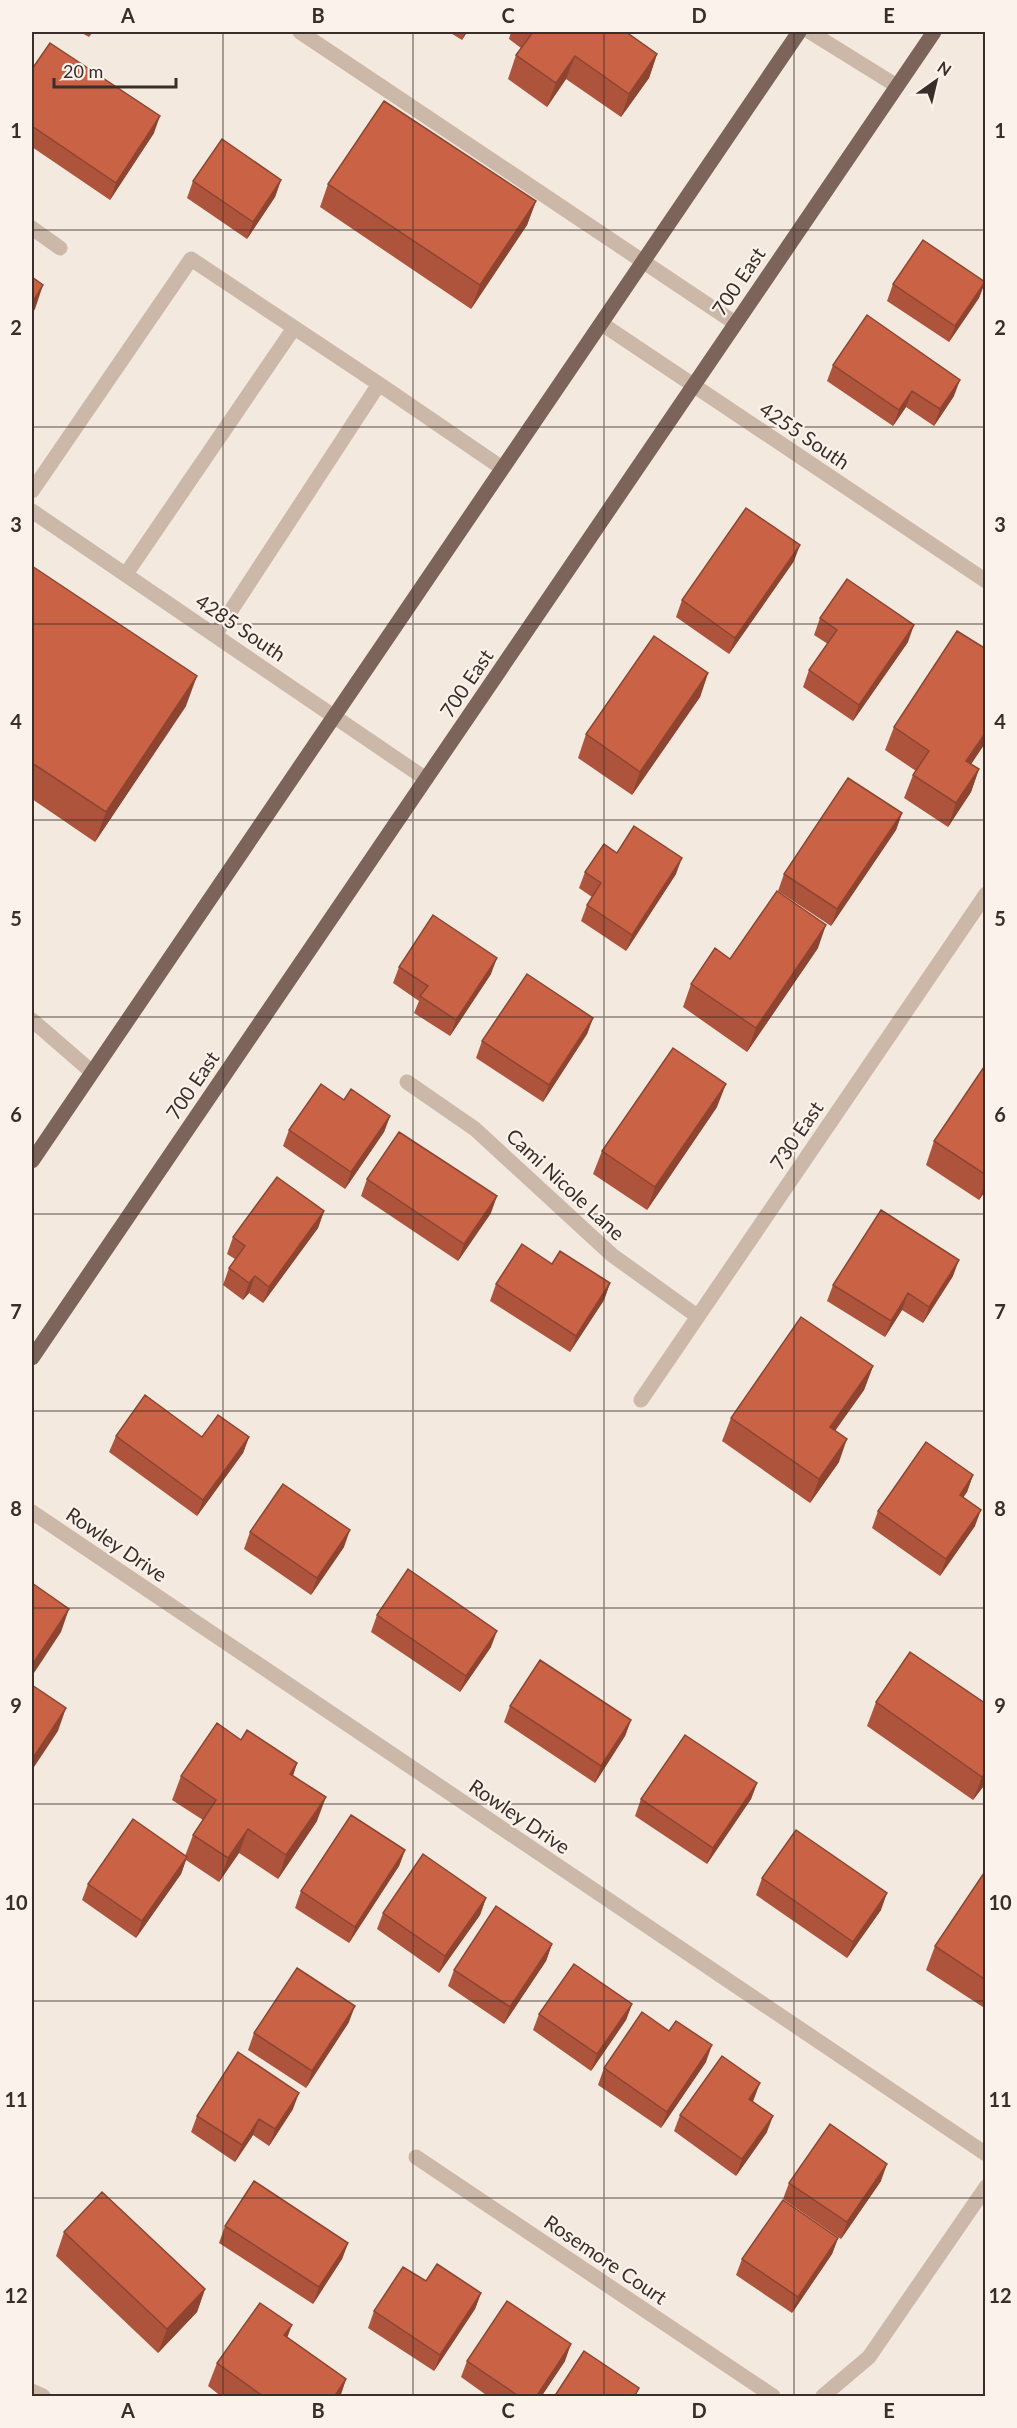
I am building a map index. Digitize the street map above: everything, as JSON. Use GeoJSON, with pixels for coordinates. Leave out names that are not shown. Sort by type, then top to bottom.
{"type":"FeatureCollection","features":[{"type":"Feature","properties":{"kind":"main road"},"geometry":{"type":"LineString","coordinates":[[32,1161],[799,32]]}},
{"type":"Feature","properties":{"kind":"main road","name":"700 East"},"geometry":{"type":"LineString","coordinates":[[32,1358],[934,32]]}},
{"type":"Feature","properties":{"kind":"street"},"geometry":{"type":"LineString","coordinates":[[300,32],[735,323]]}},
{"type":"Feature","properties":{"kind":"street"},"geometry":{"type":"LineString","coordinates":[[810,32],[897,86]]}},
{"type":"Feature","properties":{"kind":"street"},"geometry":{"type":"LineString","coordinates":[[32,228],[60,248]]}},
{"type":"Feature","properties":{"kind":"street"},"geometry":{"type":"LineString","coordinates":[[32,491],[191,259],[502,468]]}},
{"type":"Feature","properties":{"kind":"street","name":"4255 South"},"geometry":{"type":"LineString","coordinates":[[602,324],[986,581]]}},
{"type":"Feature","properties":{"kind":"street"},"geometry":{"type":"LineString","coordinates":[[126,574],[294,328]]}},
{"type":"Feature","properties":{"kind":"street"},"geometry":{"type":"LineString","coordinates":[[215,635],[379,384]]}},
{"type":"Feature","properties":{"kind":"street","name":"4285 South"},"geometry":{"type":"LineString","coordinates":[[32,511],[426,779]]}},
{"type":"Feature","properties":{"kind":"street","name":"730 East"},"geometry":{"type":"LineString","coordinates":[[641,1400],[986,894]]}},
{"type":"Feature","properties":{"kind":"street"},"geometry":{"type":"LineString","coordinates":[[32,1020],[92,1072]]}},
{"type":"Feature","properties":{"kind":"street","name":"Cami Nicole Lane"},"geometry":{"type":"LineString","coordinates":[[407,1082],[475,1129],[612,1255],[697,1316]]}},
{"type":"Feature","properties":{"kind":"street","name":"Rowley Drive"},"geometry":{"type":"LineString","coordinates":[[32,1512],[986,2154]]}},
{"type":"Feature","properties":{"kind":"street","name":"Rosemore Court"},"geometry":{"type":"LineString","coordinates":[[416,2157],[773,2397]]}},
{"type":"Feature","properties":{"kind":"street"},"geometry":{"type":"LineString","coordinates":[[823,2397],[869,2357],[986,2187]]}},
{"type":"Feature","properties":{"kind":"street"},"geometry":{"type":"LineString","coordinates":[[32,2391],[43,2397]]}},
{"type":"Feature","properties":{"kind":"building"},"geometry":{"type":"Polygon","coordinates":[[[533,32],[626,32],[657,54],[629,94],[575,56],[556,83],[516,55],[533,32]]]}},
{"type":"Feature","properties":{"kind":"building"},"geometry":{"type":"Polygon","coordinates":[[[50,43],[160,116],[116,183],[32,126],[32,69],[50,43]]]}},
{"type":"Feature","properties":{"kind":"building"},"geometry":{"type":"Polygon","coordinates":[[[384,101],[536,201],[480,285],[328,184],[384,101]]]}},
{"type":"Feature","properties":{"kind":"building"},"geometry":{"type":"Polygon","coordinates":[[[222,139],[281,180],[253,222],[193,181],[222,139]]]}},
{"type":"Feature","properties":{"kind":"building"},"geometry":{"type":"Polygon","coordinates":[[[923,240],[985,282],[955,326],[893,284],[923,240]]]}},
{"type":"Feature","properties":{"kind":"building"},"geometry":{"type":"Polygon","coordinates":[[[32,277],[43,285],[32,303],[32,277]]]}},
{"type":"Feature","properties":{"kind":"building"},"geometry":{"type":"Polygon","coordinates":[[[867,315],[960,380],[940,409],[912,391],[899,410],[833,365],[867,315]]]}},
{"type":"Feature","properties":{"kind":"building"},"geometry":{"type":"Polygon","coordinates":[[[746,508],[800,545],[735,638],[682,600],[746,508]]]}},
{"type":"Feature","properties":{"kind":"building"},"geometry":{"type":"Polygon","coordinates":[[[32,566],[197,676],[106,812],[32,763],[32,566]]]}},
{"type":"Feature","properties":{"kind":"building"},"geometry":{"type":"Polygon","coordinates":[[[847,579],[914,625],[859,705],[809,670],[837,630],[820,618],[847,579]]]}},
{"type":"Feature","properties":{"kind":"building"},"geometry":{"type":"Polygon","coordinates":[[[957,631],[986,649],[986,732],[966,761],[979,769],[956,803],[913,775],[929,751],[894,727],[957,631]]]}},
{"type":"Feature","properties":{"kind":"building"},"geometry":{"type":"Polygon","coordinates":[[[654,636],[708,673],[640,772],[586,734],[654,636]]]}},
{"type":"Feature","properties":{"kind":"building"},"geometry":{"type":"Polygon","coordinates":[[[848,778],[902,813],[837,909],[784,874],[848,778]]]}},
{"type":"Feature","properties":{"kind":"building"},"geometry":{"type":"Polygon","coordinates":[[[634,826],[682,858],[632,935],[587,905],[601,883],[585,872],[604,844],[617,853],[634,826]]]}},
{"type":"Feature","properties":{"kind":"building"},"geometry":{"type":"Polygon","coordinates":[[[777,891],[826,925],[756,1028],[691,984],[715,948],[730,959],[777,891]]]}},
{"type":"Feature","properties":{"kind":"building"},"geometry":{"type":"Polygon","coordinates":[[[433,915],[497,958],[456,1020],[420,996],[428,986],[399,967],[433,915]]]}},
{"type":"Feature","properties":{"kind":"building"},"geometry":{"type":"Polygon","coordinates":[[[527,974],[593,1018],[549,1085],[482,1041],[527,974]]]}},
{"type":"Feature","properties":{"kind":"building"},"geometry":{"type":"Polygon","coordinates":[[[673,1048],[726,1084],[655,1187],[602,1151],[673,1048]]]}},
{"type":"Feature","properties":{"kind":"building"},"geometry":{"type":"Polygon","coordinates":[[[986,1064],[986,1175],[934,1141],[986,1064]]]}},
{"type":"Feature","properties":{"kind":"building"},"geometry":{"type":"Polygon","coordinates":[[[321,1084],[344,1100],[351,1089],[390,1116],[351,1172],[289,1130],[321,1084]]]}},
{"type":"Feature","properties":{"kind":"building"},"geometry":{"type":"Polygon","coordinates":[[[399,1132],[497,1196],[464,1244],[367,1179],[399,1132]]]}},
{"type":"Feature","properties":{"kind":"building"},"geometry":{"type":"Polygon","coordinates":[[[277,1177],[324,1211],[269,1287],[255,1276],[249,1283],[229,1268],[245,1246],[233,1237],[277,1177]]]}},
{"type":"Feature","properties":{"kind":"building"},"geometry":{"type":"Polygon","coordinates":[[[881,1210],[959,1260],[929,1307],[908,1293],[891,1321],[833,1285],[881,1210]]]}},
{"type":"Feature","properties":{"kind":"building"},"geometry":{"type":"Polygon","coordinates":[[[522,1244],[552,1264],[560,1251],[610,1283],[576,1336],[496,1284],[522,1244]]]}},
{"type":"Feature","properties":{"kind":"building"},"geometry":{"type":"Polygon","coordinates":[[[801,1317],[873,1366],[830,1427],[847,1439],[819,1479],[731,1418],[801,1317]]]}},
{"type":"Feature","properties":{"kind":"building"},"geometry":{"type":"Polygon","coordinates":[[[145,1395],[202,1437],[218,1415],[249,1437],[203,1500],[116,1436],[145,1395]]]}},
{"type":"Feature","properties":{"kind":"building"},"geometry":{"type":"Polygon","coordinates":[[[926,1442],[973,1475],[960,1495],[981,1510],[946,1559],[878,1511],[926,1442]]]}},
{"type":"Feature","properties":{"kind":"building"},"geometry":{"type":"Polygon","coordinates":[[[283,1484],[350,1530],[317,1578],[250,1532],[283,1484]]]}},
{"type":"Feature","properties":{"kind":"building"},"geometry":{"type":"Polygon","coordinates":[[[408,1569],[497,1631],[466,1676],[377,1615],[408,1569]]]}},
{"type":"Feature","properties":{"kind":"building"},"geometry":{"type":"Polygon","coordinates":[[[32,1583],[69,1609],[32,1665],[32,1583]]]}},
{"type":"Feature","properties":{"kind":"building"},"geometry":{"type":"Polygon","coordinates":[[[910,1652],[986,1704],[986,1772],[982,1777],[876,1702],[910,1652]]]}},
{"type":"Feature","properties":{"kind":"building"},"geometry":{"type":"Polygon","coordinates":[[[540,1660],[631,1720],[601,1766],[510,1706],[540,1660]]]}},
{"type":"Feature","properties":{"kind":"building"},"geometry":{"type":"Polygon","coordinates":[[[32,1685],[66,1708],[33,1758],[32,1757],[32,1685]]]}},
{"type":"Feature","properties":{"kind":"building"},"geometry":{"type":"Polygon","coordinates":[[[217,1723],[241,1740],[247,1730],[297,1763],[290,1774],[326,1797],[286,1855],[248,1829],[228,1858],[193,1835],[216,1800],[181,1776],[217,1723]]]}},
{"type":"Feature","properties":{"kind":"building"},"geometry":{"type":"Polygon","coordinates":[[[685,1735],[757,1783],[713,1848],[641,1799],[685,1735]]]}},
{"type":"Feature","properties":{"kind":"building"},"geometry":{"type":"Polygon","coordinates":[[[351,1815],[405,1850],[355,1927],[301,1891],[351,1815]]]}},
{"type":"Feature","properties":{"kind":"building"},"geometry":{"type":"Polygon","coordinates":[[[133,1819],[187,1857],[142,1921],[88,1884],[133,1819]]]}},
{"type":"Feature","properties":{"kind":"building"},"geometry":{"type":"Polygon","coordinates":[[[796,1830],[887,1893],[853,1942],[762,1878],[796,1830]]]}},
{"type":"Feature","properties":{"kind":"building"},"geometry":{"type":"Polygon","coordinates":[[[423,1854],[486,1898],[445,1956],[383,1913],[423,1854]]]}},
{"type":"Feature","properties":{"kind":"building"},"geometry":{"type":"Polygon","coordinates":[[[986,1870],[986,1980],[935,1946],[986,1870]]]}},
{"type":"Feature","properties":{"kind":"building"},"geometry":{"type":"Polygon","coordinates":[[[496,1906],[552,1944],[510,2007],[454,1970],[496,1906]]]}},
{"type":"Feature","properties":{"kind":"building"},"geometry":{"type":"Polygon","coordinates":[[[574,1964],[632,2004],[597,2054],[539,2014],[574,1964]]]}},
{"type":"Feature","properties":{"kind":"building"},"geometry":{"type":"Polygon","coordinates":[[[297,1968],[355,2006],[312,2071],[254,2033],[297,1968]]]}},
{"type":"Feature","properties":{"kind":"building"},"geometry":{"type":"Polygon","coordinates":[[[642,2012],[669,2031],[676,2021],[712,2045],[667,2112],[604,2068],[642,2012]]]}},
{"type":"Feature","properties":{"kind":"building"},"geometry":{"type":"Polygon","coordinates":[[[238,2052],[299,2093],[275,2129],[259,2119],[242,2145],[197,2116],[238,2052]]]}},
{"type":"Feature","properties":{"kind":"building"},"geometry":{"type":"Polygon","coordinates":[[[722,2056],[760,2083],[749,2099],[773,2116],[742,2159],[680,2115],[722,2056]]]}},
{"type":"Feature","properties":{"kind":"building"},"geometry":{"type":"Polygon","coordinates":[[[830,2124],[887,2164],[847,2222],[789,2183],[830,2124]]]}},
{"type":"Feature","properties":{"kind":"building"},"geometry":{"type":"Polygon","coordinates":[[[254,2181],[348,2243],[319,2287],[225,2226],[254,2181]]]}},
{"type":"Feature","properties":{"kind":"building"},"geometry":{"type":"Polygon","coordinates":[[[102,2192],[205,2289],[167,2329],[64,2232],[102,2192]]]}},
{"type":"Feature","properties":{"kind":"building"},"geometry":{"type":"Polygon","coordinates":[[[783,2200],[838,2238],[798,2297],[742,2259],[783,2200]]]}},
{"type":"Feature","properties":{"kind":"building"},"geometry":{"type":"Polygon","coordinates":[[[437,2264],[481,2293],[440,2355],[374,2311],[403,2267],[426,2281],[437,2264]]]}},
{"type":"Feature","properties":{"kind":"building"},"geometry":{"type":"Polygon","coordinates":[[[507,2301],[571,2344],[536,2397],[520,2397],[467,2361],[507,2301]]]}},
{"type":"Feature","properties":{"kind":"building"},"geometry":{"type":"Polygon","coordinates":[[[260,2303],[292,2325],[284,2335],[346,2379],[334,2397],[264,2397],[217,2363],[260,2303]]]}},
{"type":"Feature","properties":{"kind":"building"},"geometry":{"type":"Polygon","coordinates":[[[584,2351],[639,2388],[634,2397],[554,2397],[584,2351]]]}}]}
